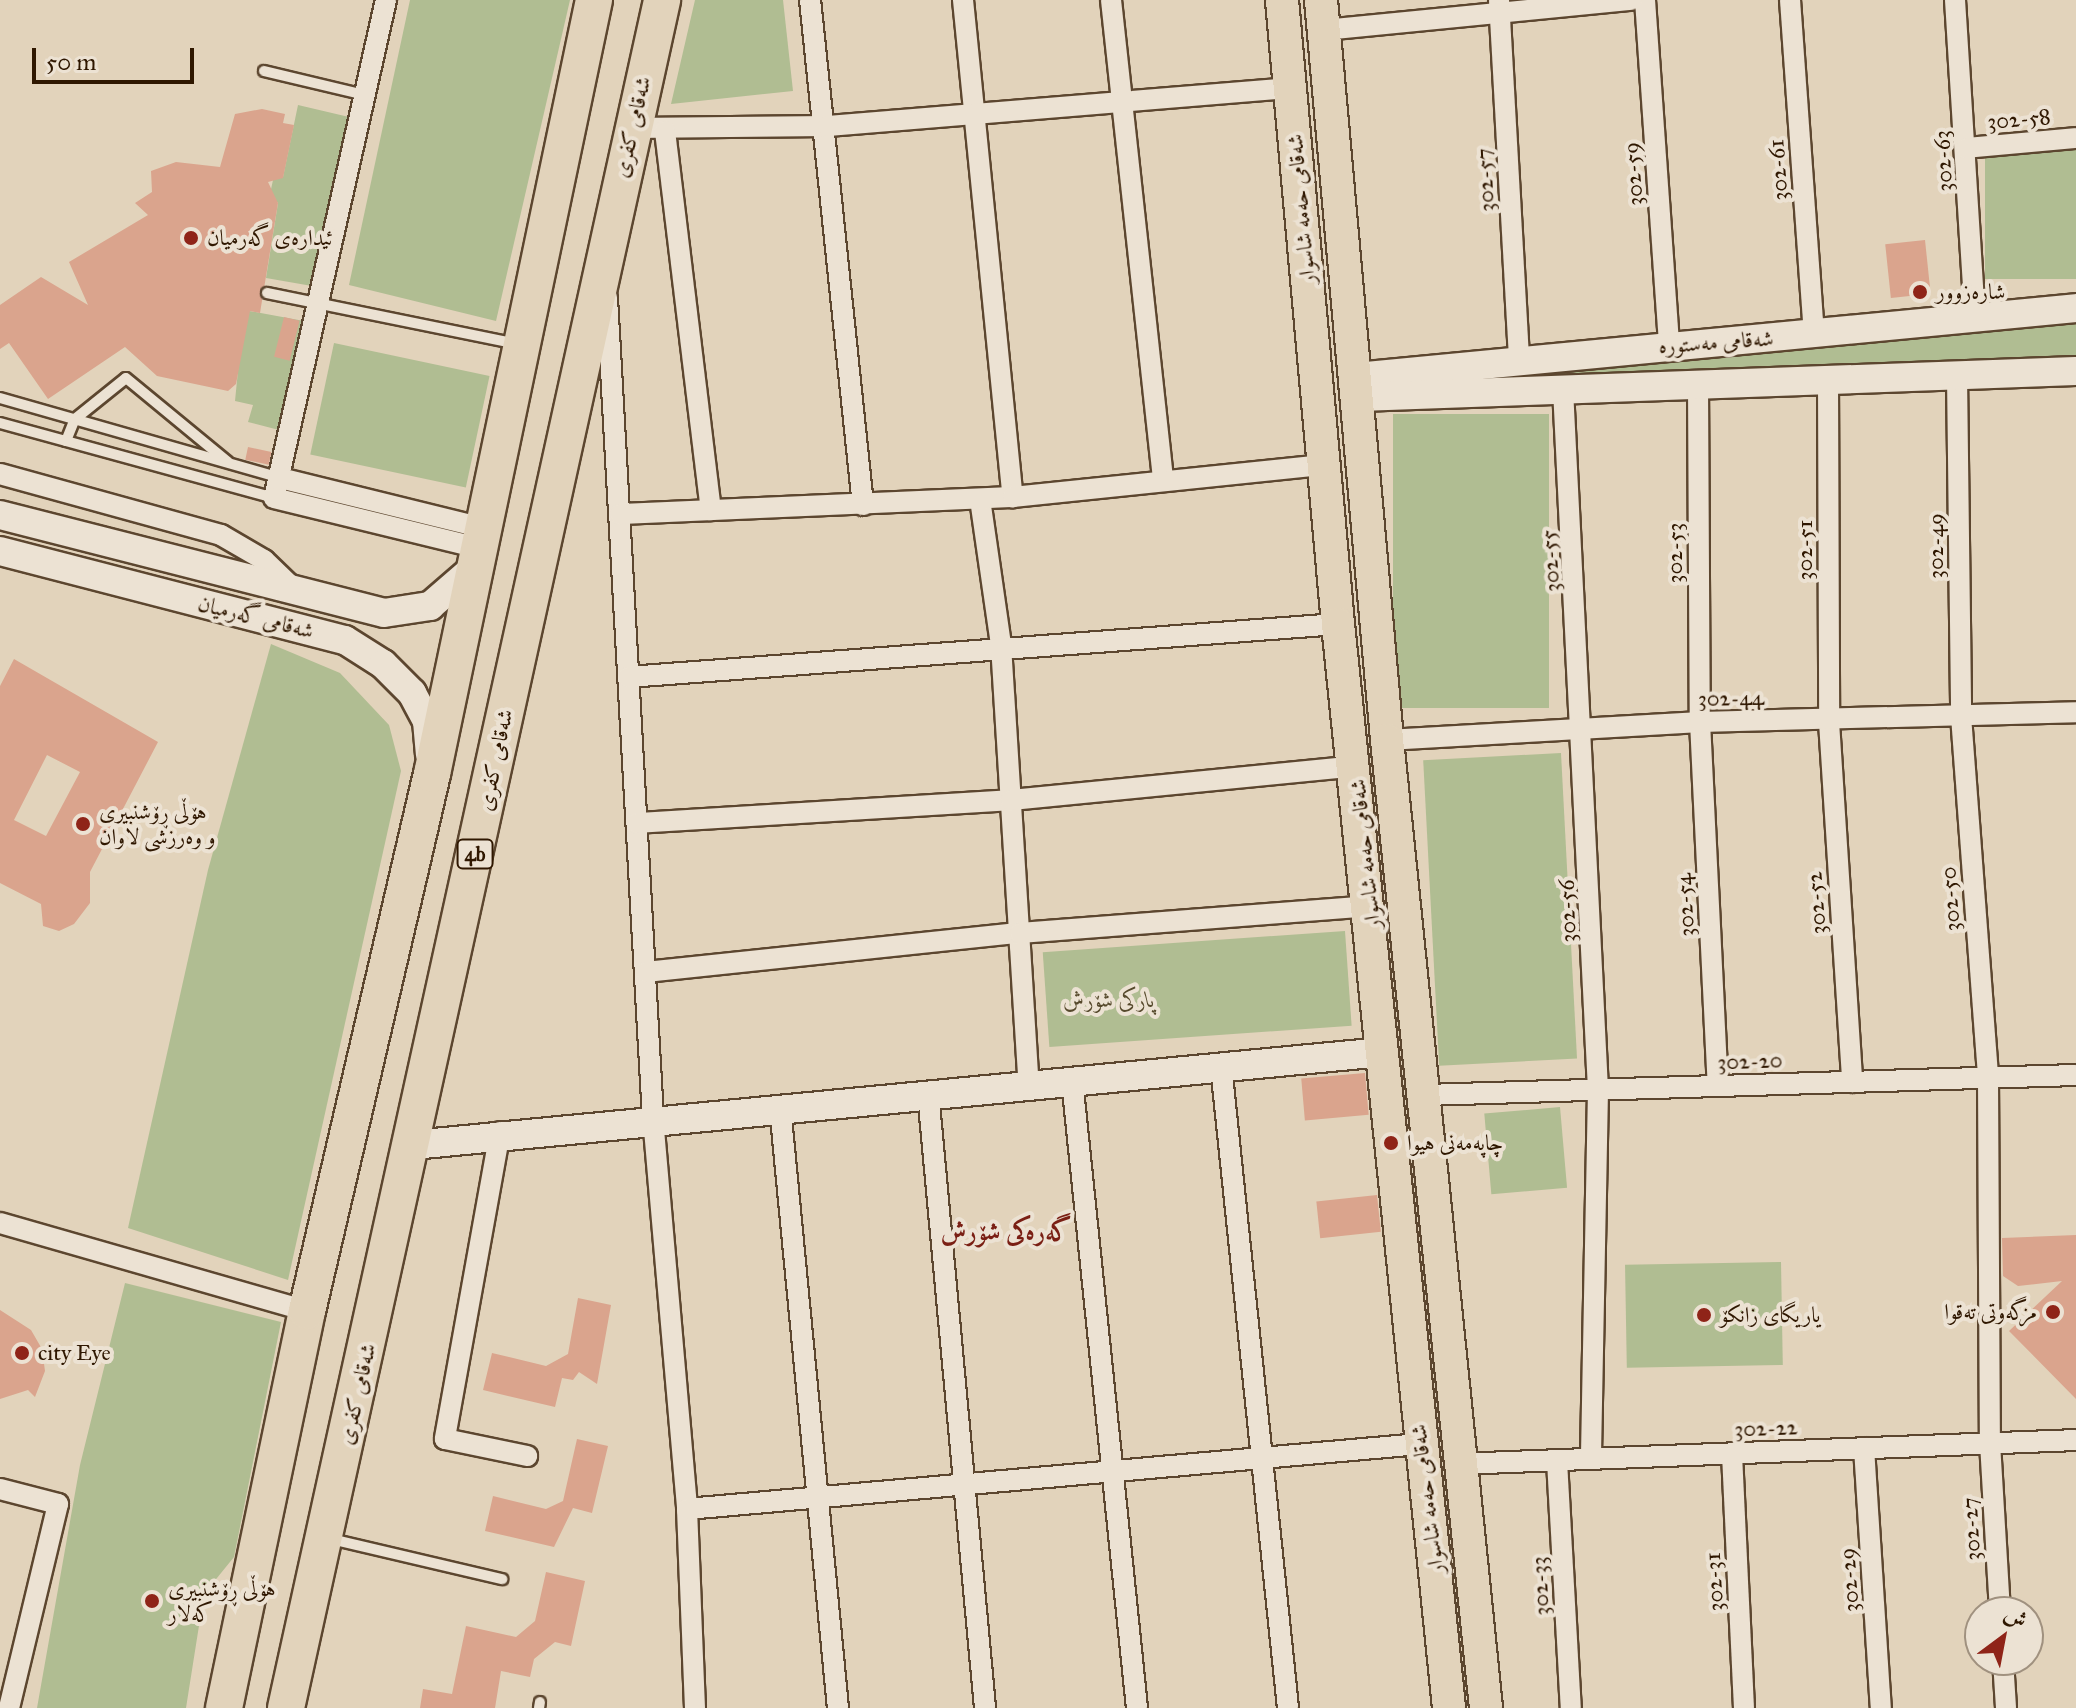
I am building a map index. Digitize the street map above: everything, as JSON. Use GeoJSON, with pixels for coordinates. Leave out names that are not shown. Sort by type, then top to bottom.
{"type":"FeatureCollection","features":[{"type":"Feature","properties":{"kind":"highway"},"geometry":{"type":"LineString","coordinates":[[224,1708],[307,1311],[432,774],[519,345],[594,0]]}},
{"type":"Feature","properties":{"kind":"highway","name":"شەقامی کفری"},"geometry":{"type":"LineString","coordinates":[[286,1708],[413,1145],[603,250],[648,130],[662,0]]}},
{"type":"Feature","properties":{"kind":"highway"},"geometry":{"type":"LineString","coordinates":[[237,1652],[296,1666]]}},
{"type":"Feature","properties":{"kind":"main road","name":"شەقامی حەمە شاسوار"},"geometry":{"type":"LineString","coordinates":[[1282,0],[1338,624],[1371,906],[1420,1444],[1449,1708]]}},
{"type":"Feature","properties":{"kind":"main road","name":"شەقامی حەمە شاسوار"},"geometry":{"type":"LineString","coordinates":[[1323,15],[1387,740],[1425,1095],[1458,1464],[1486,1708]]}},
{"type":"Feature","properties":{"kind":"main road","name":"شەقامی مەستورە"},"geometry":{"type":"LineString","coordinates":[[1358,387],[1444,378],[1519,358],[1814,336],[2076,308]]}},
{"type":"Feature","properties":{"kind":"main road","name":"شەقامی مەستورە"},"geometry":{"type":"LineString","coordinates":[[1444,378],[1563,389],[2076,371]]}},
{"type":"Feature","properties":{"kind":"main road","name":"شەقامی گەرمیان"},"geometry":{"type":"LineString","coordinates":[[0,515],[299,594],[384,613],[416,612],[442,598],[479,548]]}},
{"type":"Feature","properties":{"kind":"main road","name":"شەقامی گەرمیان"},"geometry":{"type":"LineString","coordinates":[[0,551],[345,640],[383,664],[412,693],[427,721],[432,774]]}},
{"type":"Feature","properties":{"kind":"main road"},"geometry":{"type":"LineString","coordinates":[[413,1145],[500,1132],[1383,1052]]}},
{"type":"Feature","properties":{"kind":"main road"},"geometry":{"type":"LineString","coordinates":[[1433,1544],[1469,1544]]}},
{"type":"Feature","properties":{"kind":"street"},"geometry":{"type":"LineString","coordinates":[[386,0],[274,498],[479,548]]}},
{"type":"Feature","properties":{"kind":"street"},"geometry":{"type":"LineString","coordinates":[[810,0],[828,126],[863,505]]}},
{"type":"Feature","properties":{"kind":"street"},"geometry":{"type":"LineString","coordinates":[[963,0],[977,114],[1013,497]]}},
{"type":"Feature","properties":{"kind":"street"},"geometry":{"type":"LineString","coordinates":[[1111,0],[1163,479]]}},
{"type":"Feature","properties":{"kind":"street"},"geometry":{"type":"LineString","coordinates":[[1323,15],[1632,0]]}},
{"type":"Feature","properties":{"kind":"street","name":"302-59"},"geometry":{"type":"LineString","coordinates":[[1645,0],[1669,345]]}},
{"type":"Feature","properties":{"kind":"street","name":"302-61"},"geometry":{"type":"LineString","coordinates":[[1790,0],[1814,336]]}},
{"type":"Feature","properties":{"kind":"street","name":"302-63"},"geometry":{"type":"LineString","coordinates":[[1955,0],[1975,320]]}},
{"type":"Feature","properties":{"kind":"street","name":"302-57"},"geometry":{"type":"LineString","coordinates":[[1499,6],[1519,358]]}},
{"type":"Feature","properties":{"kind":"street"},"geometry":{"type":"LineString","coordinates":[[711,510],[648,130],[828,126],[1291,88]]}},
{"type":"Feature","properties":{"kind":"street","name":"302-58"},"geometry":{"type":"LineString","coordinates":[[1966,148],[2076,138]]}},
{"type":"Feature","properties":{"kind":"street"},"geometry":{"type":"LineString","coordinates":[[603,250],[653,1118],[687,1509],[695,1708]]}},
{"type":"Feature","properties":{"kind":"street"},"geometry":{"type":"LineString","coordinates":[[2076,371],[2076,379]]}},
{"type":"Feature","properties":{"kind":"street","name":"302-49"},"geometry":{"type":"LineString","coordinates":[[1957,375],[1961,716]]}},
{"type":"Feature","properties":{"kind":"street","name":"302-51"},"geometry":{"type":"LineString","coordinates":[[1828,379],[1829,722]]}},
{"type":"Feature","properties":{"kind":"street","name":"302-53"},"geometry":{"type":"LineString","coordinates":[[1698,384],[1700,722]]}},
{"type":"Feature","properties":{"kind":"street","name":"302-55"},"geometry":{"type":"LineString","coordinates":[[1563,389],[1585,729]]}},
{"type":"Feature","properties":{"kind":"street"},"geometry":{"type":"LineString","coordinates":[[620,514],[1013,497],[1163,479],[1323,465]]}},
{"type":"Feature","properties":{"kind":"street"},"geometry":{"type":"LineString","coordinates":[[0,474],[221,535],[264,560],[299,594]]}},
{"type":"Feature","properties":{"kind":"street"},"geometry":{"type":"LineString","coordinates":[[280,478],[479,548]]}},
{"type":"Feature","properties":{"kind":"street"},"geometry":{"type":"LineString","coordinates":[[980,499],[1001,645],[1029,1084]]}},
{"type":"Feature","properties":{"kind":"street"},"geometry":{"type":"LineString","coordinates":[[628,677],[1001,645],[1338,624]]}},
{"type":"Feature","properties":{"kind":"street","name":"302-44"},"geometry":{"type":"LineString","coordinates":[[1387,740],[1700,722],[1829,722],[2076,712]]}},
{"type":"Feature","properties":{"kind":"street","name":"302-50"},"geometry":{"type":"LineString","coordinates":[[1961,716],[1988,1078],[1990,1443]]}},
{"type":"Feature","properties":{"kind":"street","name":"302-54"},"geometry":{"type":"LineString","coordinates":[[1700,722],[1718,1086]]}},
{"type":"Feature","properties":{"kind":"street","name":"302-52"},"geometry":{"type":"LineString","coordinates":[[1829,722],[1852,1082]]}},
{"type":"Feature","properties":{"kind":"street","name":"302-56"},"geometry":{"type":"LineString","coordinates":[[1585,729],[1598,1090],[1591,1459]]}},
{"type":"Feature","properties":{"kind":"street"},"geometry":{"type":"LineString","coordinates":[[637,823],[1011,800],[1355,766]]}},
{"type":"Feature","properties":{"kind":"street"},"geometry":{"type":"LineString","coordinates":[[646,972],[1020,933],[1371,906]]}},
{"type":"Feature","properties":{"kind":"street"},"geometry":{"type":"LineString","coordinates":[[1221,1066],[1288,1708]]}},
{"type":"Feature","properties":{"kind":"street","name":"302-20"},"geometry":{"type":"LineString","coordinates":[[1425,1095],[2076,1075]]}},
{"type":"Feature","properties":{"kind":"street"},"geometry":{"type":"LineString","coordinates":[[1072,1080],[1137,1708]]}},
{"type":"Feature","properties":{"kind":"street"},"geometry":{"type":"LineString","coordinates":[[928,1093],[961,1484],[985,1708]]}},
{"type":"Feature","properties":{"kind":"street"},"geometry":{"type":"LineString","coordinates":[[780,1107],[838,1708]]}},
{"type":"Feature","properties":{"kind":"street"},"geometry":{"type":"LineString","coordinates":[[500,1132],[445,1439],[527,1456]]}},
{"type":"Feature","properties":{"kind":"street"},"geometry":{"type":"LineString","coordinates":[[0,1223],[307,1311]]}},
{"type":"Feature","properties":{"kind":"street","name":"302-22"},"geometry":{"type":"LineString","coordinates":[[1458,1464],[2076,1440]]}},
{"type":"Feature","properties":{"kind":"street","name":"302-27"},"geometry":{"type":"LineString","coordinates":[[1990,1443],[1999,1596]]}},
{"type":"Feature","properties":{"kind":"street"},"geometry":{"type":"LineString","coordinates":[[687,1509],[1420,1444]]}},
{"type":"Feature","properties":{"kind":"street","name":"302-29"},"geometry":{"type":"LineString","coordinates":[[1864,1448],[1881,1708]]}},
{"type":"Feature","properties":{"kind":"street","name":"302-31"},"geometry":{"type":"LineString","coordinates":[[1732,1454],[1744,1708]]}},
{"type":"Feature","properties":{"kind":"street","name":"302-33"},"geometry":{"type":"LineString","coordinates":[[1557,1461],[1571,1708]]}},
{"type":"Feature","properties":{"kind":"street"},"geometry":{"type":"LineString","coordinates":[[0,1489],[58,1504],[10,1658],[9,1708]]}},
{"type":"Feature","properties":{"kind":"street"},"geometry":{"type":"LineString","coordinates":[[2004,1676],[2006,1708]]}},
{"type":"Feature","properties":{"kind":"lane"},"geometry":{"type":"LineString","coordinates":[[264,71],[365,95]]}},
{"type":"Feature","properties":{"kind":"lane"},"geometry":{"type":"LineString","coordinates":[[267,293],[519,345]]}},
{"type":"Feature","properties":{"kind":"lane"},"geometry":{"type":"LineString","coordinates":[[66,441],[75,419],[126,378],[232,465]]}},
{"type":"Feature","properties":{"kind":"lane"},"geometry":{"type":"LineString","coordinates":[[0,398],[280,478]]}},
{"type":"Feature","properties":{"kind":"lane"},"geometry":{"type":"LineString","coordinates":[[0,423],[274,498]]}},
{"type":"Feature","properties":{"kind":"lane"},"geometry":{"type":"LineString","coordinates":[[325,1538],[502,1579]]}},
{"type":"Feature","properties":{"kind":"green space"},"geometry":{"type":"Polygon","coordinates":[[[410,0],[570,0],[496,321],[349,285],[410,0]]]}},
{"type":"Feature","properties":{"kind":"green space"},"geometry":{"type":"Polygon","coordinates":[[[695,0],[783,0],[793,91],[671,104],[695,0]]]}},
{"type":"Feature","properties":{"kind":"green space"},"geometry":{"type":"Polygon","coordinates":[[[298,105],[349,117],[312,286],[266,278],[278,203],[270,194],[273,180],[283,177],[298,105]]]}},
{"type":"Feature","properties":{"kind":"green space"},"geometry":{"type":"Polygon","coordinates":[[[1985,149],[2076,149],[2076,279],[1985,279],[1985,149]]]}},
{"type":"Feature","properties":{"kind":"green space"},"geometry":{"type":"Polygon","coordinates":[[[244,310],[304,321],[279,430],[248,422],[253,405],[235,401],[244,310]]]}},
{"type":"Feature","properties":{"kind":"green space"},"geometry":{"type":"Polygon","coordinates":[[[2076,320],[2076,357],[1526,380],[1524,371],[2076,320]]]}},
{"type":"Feature","properties":{"kind":"green space"},"geometry":{"type":"Polygon","coordinates":[[[334,343],[490,376],[466,488],[310,455],[334,343]]]}},
{"type":"Feature","properties":{"kind":"green space"},"geometry":{"type":"Polygon","coordinates":[[[1393,414],[1549,414],[1549,708],[1393,708],[1393,414]]]}},
{"type":"Feature","properties":{"kind":"green space"},"geometry":{"type":"Polygon","coordinates":[[[271,644],[340,673],[389,725],[401,771],[288,1280],[128,1228],[208,870],[271,644]]]}},
{"type":"Feature","properties":{"kind":"green space"},"geometry":{"type":"Polygon","coordinates":[[[1561,753],[1577,1059],[1439,1066],[1423,760],[1561,753]]]}},
{"type":"Feature","properties":{"kind":"green space","name":"پارکی شۆرش"},"geometry":{"type":"Polygon","coordinates":[[[1345,931],[1352,1026],[1049,1047],[1043,952],[1345,931]]]}},
{"type":"Feature","properties":{"kind":"green space"},"geometry":{"type":"Polygon","coordinates":[[[1560,1107],[1567,1188],[1491,1194],[1484,1114],[1560,1107]]]}},
{"type":"Feature","properties":{"kind":"green space","name":"یاریگای زانکۆ"},"geometry":{"type":"Polygon","coordinates":[[[1781,1262],[1783,1365],[1627,1368],[1625,1265],[1781,1262]]]}},
{"type":"Feature","properties":{"kind":"green space"},"geometry":{"type":"Polygon","coordinates":[[[125,1283],[281,1322],[234,1557],[204,1594],[186,1708],[37,1708],[80,1465],[125,1283]]]}},
{"type":"Feature","properties":{"kind":"building","name":"ئیدارەی گەرمیان"},"geometry":{"type":"Polygon","coordinates":[[[262,109],[285,114],[283,123],[294,125],[283,178],[268,182],[278,203],[260,313],[250,311],[236,384],[228,391],[157,376],[125,347],[48,399],[9,343],[0,349],[0,305],[41,277],[88,305],[69,262],[148,215],[135,203],[152,192],[151,171],[176,162],[220,167],[235,114],[262,109]]]}},
{"type":"Feature","properties":{"kind":"building"},"geometry":{"type":"Polygon","coordinates":[[[1925,240],[1931,294],[1891,298],[1885,244],[1925,240]]]}},
{"type":"Feature","properties":{"kind":"building"},"geometry":{"type":"Polygon","coordinates":[[[284,317],[300,321],[290,361],[274,357],[284,317]]]}},
{"type":"Feature","properties":{"kind":"building"},"geometry":{"type":"Polygon","coordinates":[[[248,447],[271,452],[269,465],[245,460],[248,447]]]}},
{"type":"Feature","properties":{"kind":"building","name":"هۆڵی ڕۆشنبیری و وەرزشی لاوان"},"geometry":{"type":"Polygon","coordinates":[[[14,659],[158,742],[90,872],[90,903],[74,924],[59,931],[43,926],[41,904],[0,883],[0,686],[14,659]],[[47,755],[14,820],[46,836],[80,772],[47,755]]]}},
{"type":"Feature","properties":{"kind":"building"},"geometry":{"type":"Polygon","coordinates":[[[1365,1073],[1369,1115],[1305,1120],[1301,1079],[1365,1073]]]}},
{"type":"Feature","properties":{"kind":"building"},"geometry":{"type":"Polygon","coordinates":[[[1377,1195],[1381,1232],[1320,1238],[1316,1201],[1377,1195]]]}},
{"type":"Feature","properties":{"kind":"building","name":"مزگه‌وتی ته‌قوا"},"geometry":{"type":"Polygon","coordinates":[[[2076,1235],[2076,1399],[2009,1331],[2062,1281],[2018,1286],[2003,1276],[2002,1238],[2076,1235]]]}},
{"type":"Feature","properties":{"kind":"building"},"geometry":{"type":"Polygon","coordinates":[[[578,1298],[611,1305],[597,1384],[579,1372],[573,1380],[562,1378],[555,1407],[483,1390],[492,1353],[546,1366],[568,1354],[578,1298]]]}},
{"type":"Feature","properties":{"kind":"building","name":"city Eye"},"geometry":{"type":"Polygon","coordinates":[[[0,1310],[31,1330],[42,1349],[45,1371],[35,1397],[28,1390],[0,1399],[0,1310]]]}},
{"type":"Feature","properties":{"kind":"building"},"geometry":{"type":"Polygon","coordinates":[[[577,1439],[608,1446],[592,1513],[573,1508],[554,1547],[485,1531],[493,1496],[546,1509],[563,1501],[577,1439]]]}},
{"type":"Feature","properties":{"kind":"building"},"geometry":{"type":"Polygon","coordinates":[[[546,1572],[585,1581],[571,1646],[555,1642],[534,1659],[530,1677],[501,1671],[495,1708],[420,1708],[423,1689],[452,1694],[466,1626],[516,1637],[535,1621],[546,1572]]]}},
{"type":"Feature","properties":{"kind":"place","name":"ئیدارەی گەرمیان"},"geometry":{"type":"Point","coordinates":[191,238]}},
{"type":"Feature","properties":{"kind":"place","name":"شارەزوور"},"geometry":{"type":"Point","coordinates":[1920,292]}},
{"type":"Feature","properties":{"kind":"place","name":"هۆڵی ڕۆشنبیری و وەرزشی لاوان"},"geometry":{"type":"Point","coordinates":[83,824]}},
{"type":"Feature","properties":{"kind":"place","name":"چاپەمەنی هیوا"},"geometry":{"type":"Point","coordinates":[1391,1143]}},
{"type":"Feature","properties":{"kind":"place","name":"مزگه‌وتی ته‌قوا"},"geometry":{"type":"Point","coordinates":[2053,1312]}},
{"type":"Feature","properties":{"kind":"place","name":"یاریگای زانکۆ"},"geometry":{"type":"Point","coordinates":[1704,1315]}},
{"type":"Feature","properties":{"kind":"place","name":"city Eye"},"geometry":{"type":"Point","coordinates":[22,1353]}},
{"type":"Feature","properties":{"kind":"place","name":"هۆڵی ڕۆشنبیری کەلار"},"geometry":{"type":"Point","coordinates":[152,1601]}},
{"type":"Feature","properties":{"kind":"district","name":"گەرەکی شۆرش"},"geometry":{"type":"Point","coordinates":[1006,1232]}}]}
